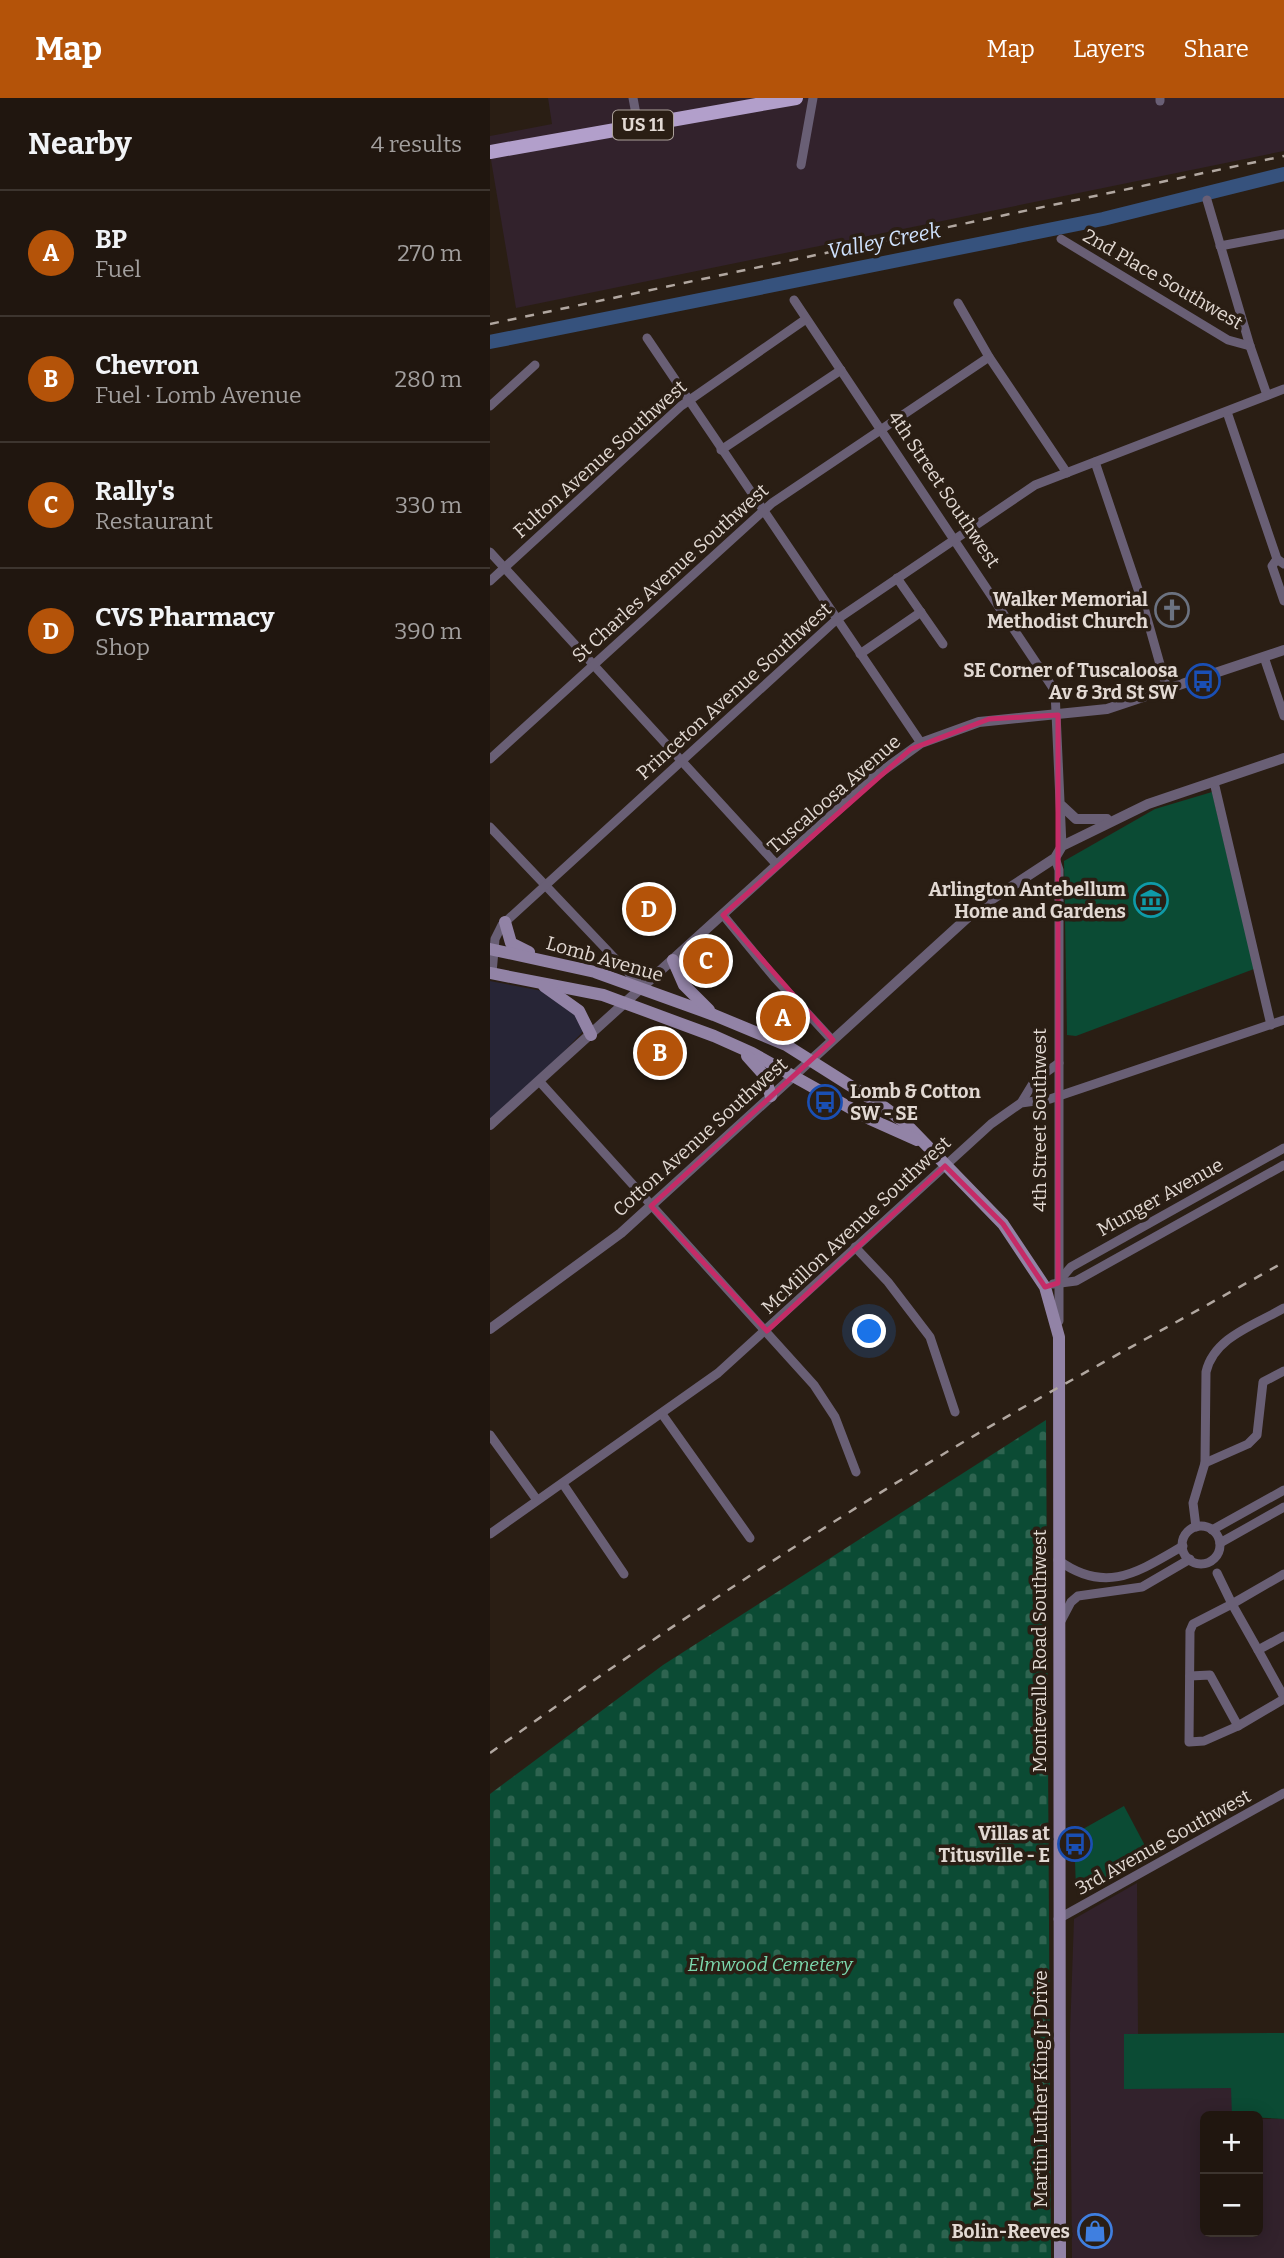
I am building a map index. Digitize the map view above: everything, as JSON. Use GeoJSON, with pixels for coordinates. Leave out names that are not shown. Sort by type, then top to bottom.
{"type":"FeatureCollection","features":[{"type":"Feature","properties":{"kind":"main road","name":"US 11"},"geometry":{"type":"LineString","coordinates":[[490,152],[796,98]]}},
{"type":"Feature","properties":{"kind":"main road"},"geometry":{"type":"LineString","coordinates":[[505,922],[511,943],[555,962]]}},
{"type":"Feature","properties":{"kind":"main road","name":"Lomb Avenue"},"geometry":{"type":"LineString","coordinates":[[492,949],[555,962],[643,988],[714,1015],[811,1059],[904,1122],[945,1166],[978,1195],[1051,1285],[1059,1337],[1060,1383]]}},
{"type":"Feature","properties":{"kind":"main road"},"geometry":{"type":"LineString","coordinates":[[673,960],[684,985],[714,1015]]}},
{"type":"Feature","properties":{"kind":"main road","name":"Lomb Avenue"},"geometry":{"type":"LineString","coordinates":[[491,973],[626,1003],[737,1046],[870,1119],[921,1142]]}},
{"type":"Feature","properties":{"kind":"main road"},"geometry":{"type":"LineString","coordinates":[[538,982],[579,1011],[591,1035]]}},
{"type":"Feature","properties":{"kind":"main road"},"geometry":{"type":"LineString","coordinates":[[737,1046],[758,1065],[771,1096]]}},
{"type":"Feature","properties":{"kind":"main road","name":"Montevallo Road Southwest"},"geometry":{"type":"LineString","coordinates":[[1058,1919],[1060,1383]]}},
{"type":"Feature","properties":{"kind":"main road","name":"Martin Luther King Jr Drive"},"geometry":{"type":"LineString","coordinates":[[1058,1919],[1060,2258]]}},
{"type":"Feature","properties":{"kind":"street"},"geometry":{"type":"LineString","coordinates":[[633,98],[638,125]]}},
{"type":"Feature","properties":{"kind":"street"},"geometry":{"type":"LineString","coordinates":[[801,165],[813,98]]}},
{"type":"Feature","properties":{"kind":"street"},"geometry":{"type":"LineString","coordinates":[[1207,201],[1267,395]]}},
{"type":"Feature","properties":{"kind":"street"},"geometry":{"type":"LineString","coordinates":[[1220,246],[1284,234]]}},
{"type":"Feature","properties":{"kind":"street","name":"2nd Place Southwest"},"geometry":{"type":"LineString","coordinates":[[1061,239],[1228,340],[1250,346]]}},
{"type":"Feature","properties":{"kind":"street"},"geometry":{"type":"LineString","coordinates":[[793,300],[806,319]]}},
{"type":"Feature","properties":{"kind":"street"},"geometry":{"type":"LineString","coordinates":[[958,303],[989,357],[1067,473]]}},
{"type":"Feature","properties":{"kind":"street","name":"4th Street Southwest"},"geometry":{"type":"LineString","coordinates":[[806,319],[1055,691],[1062,846]]}},
{"type":"Feature","properties":{"kind":"street","name":"Fulton Avenue Southwest"},"geometry":{"type":"LineString","coordinates":[[490,581],[688,400],[806,319]]}},
{"type":"Feature","properties":{"kind":"street"},"geometry":{"type":"LineString","coordinates":[[648,338],[762,511],[921,743]]}},
{"type":"Feature","properties":{"kind":"street","name":"St Charles Avenue Southwest"},"geometry":{"type":"LineString","coordinates":[[490,760],[762,511],[989,357]]}},
{"type":"Feature","properties":{"kind":"street"},"geometry":{"type":"LineString","coordinates":[[490,405],[535,365]]}},
{"type":"Feature","properties":{"kind":"street"},"geometry":{"type":"LineString","coordinates":[[721,450],[841,370]]}},
{"type":"Feature","properties":{"kind":"street","name":"Princeton Avenue Southwest"},"geometry":{"type":"LineString","coordinates":[[491,973],[492,949],[505,922],[836,620],[1035,485],[1284,389]]}},
{"type":"Feature","properties":{"kind":"street"},"geometry":{"type":"LineString","coordinates":[[1227,412],[1281,561],[1272,566],[1284,601]]}},
{"type":"Feature","properties":{"kind":"street"},"geometry":{"type":"LineString","coordinates":[[1095,462],[1143,604],[1167,688]]}},
{"type":"Feature","properties":{"kind":"street"},"geometry":{"type":"LineString","coordinates":[[490,552],[777,865]]}},
{"type":"Feature","properties":{"kind":"street"},"geometry":{"type":"LineString","coordinates":[[897,578],[943,644]]}},
{"type":"Feature","properties":{"kind":"street"},"geometry":{"type":"LineString","coordinates":[[860,654],[921,612]]}},
{"type":"Feature","properties":{"kind":"street","name":"Tuscaloosa Avenue"},"geometry":{"type":"LineString","coordinates":[[490,1125],[874,777],[921,743],[994,718],[1107,709],[1284,650]]}},
{"type":"Feature","properties":{"kind":"street"},"geometry":{"type":"LineString","coordinates":[[1264,657],[1284,716]]}},
{"type":"Feature","properties":{"kind":"street"},"geometry":{"type":"LineString","coordinates":[[1062,846],[1148,804],[1284,758]]}},
{"type":"Feature","properties":{"kind":"street"},"geometry":{"type":"LineString","coordinates":[[1214,782],[1271,1025]]}},
{"type":"Feature","properties":{"kind":"street"},"geometry":{"type":"LineString","coordinates":[[1062,806],[1074,817],[1084,820],[1120,817]]}},
{"type":"Feature","properties":{"kind":"street"},"geometry":{"type":"LineString","coordinates":[[490,827],[544,887],[643,988]]}},
{"type":"Feature","properties":{"kind":"street","name":"Cotton Avenue Southwest"},"geometry":{"type":"LineString","coordinates":[[490,1329],[621,1233],[977,909],[1055,858],[1062,846]]}},
{"type":"Feature","properties":{"kind":"street","name":"4th Street Southwest"},"geometry":{"type":"LineString","coordinates":[[1051,1285],[1060,1093],[1059,870],[1055,858]]}},
{"type":"Feature","properties":{"kind":"street"},"geometry":{"type":"LineString","coordinates":[[723,915],[774,977],[832,1040]]}},
{"type":"Feature","properties":{"kind":"street","name":"McMillon Avenue Southwest"},"geometry":{"type":"LineString","coordinates":[[490,1534],[718,1373],[991,1124],[1021,1103],[1050,1098],[1284,1020]]}},
{"type":"Feature","properties":{"kind":"street"},"geometry":{"type":"LineString","coordinates":[[1021,1103],[1035,1080],[1059,1063]]}},
{"type":"Feature","properties":{"kind":"street"},"geometry":{"type":"LineString","coordinates":[[540,1082],[767,1331],[829,1404],[856,1472]]}},
{"type":"Feature","properties":{"kind":"street","name":"Munger Avenue"},"geometry":{"type":"LineString","coordinates":[[1051,1285],[1071,1267],[1284,1148]]}},
{"type":"Feature","properties":{"kind":"street","name":"Munger Avenue"},"geometry":{"type":"LineString","coordinates":[[1051,1285],[1076,1281],[1284,1165]]}},
{"type":"Feature","properties":{"kind":"street"},"geometry":{"type":"LineString","coordinates":[[1172,1211],[1180,1223]]}},
{"type":"Feature","properties":{"kind":"street"},"geometry":{"type":"LineString","coordinates":[[855,1247],[888,1282],[930,1337],[939,1355],[955,1412]]}},
{"type":"Feature","properties":{"kind":"street"},"geometry":{"type":"LineString","coordinates":[[1196,1527],[1193,1503],[1205,1463],[1206,1372],[1209,1359],[1224,1342],[1284,1308]]}},
{"type":"Feature","properties":{"kind":"street"},"geometry":{"type":"LineString","coordinates":[[1205,1463],[1248,1444],[1257,1435],[1264,1382],[1284,1371]]}},
{"type":"Feature","properties":{"kind":"street"},"geometry":{"type":"LineString","coordinates":[[662,1414],[750,1538]]}},
{"type":"Feature","properties":{"kind":"street"},"geometry":{"type":"LineString","coordinates":[[490,1434],[537,1500]]}},
{"type":"Feature","properties":{"kind":"street"},"geometry":{"type":"LineString","coordinates":[[563,1484],[624,1574]]}},
{"type":"Feature","properties":{"kind":"street"},"geometry":{"type":"LineString","coordinates":[[1217,1573],[1204,1563],[1190,1559],[1183,1546],[1186,1534],[1196,1527],[1212,1530],[1284,1490]]}},
{"type":"Feature","properties":{"kind":"street"},"geometry":{"type":"LineString","coordinates":[[1284,1507],[1220,1543],[1215,1558],[1217,1573],[1232,1604],[1284,1698],[1238,1726],[1204,1741],[1189,1742],[1190,1631],[1193,1624],[1232,1604],[1284,1574]]}},
{"type":"Feature","properties":{"kind":"street"},"geometry":{"type":"LineString","coordinates":[[1212,1530],[1220,1543]]}},
{"type":"Feature","properties":{"kind":"street"},"geometry":{"type":"LineString","coordinates":[[1058,1560],[1087,1577],[1125,1576],[1183,1546]]}},
{"type":"Feature","properties":{"kind":"street"},"geometry":{"type":"LineString","coordinates":[[1204,1563],[1215,1558]]}},
{"type":"Feature","properties":{"kind":"street"},"geometry":{"type":"LineString","coordinates":[[1058,1626],[1071,1602],[1078,1596],[1142,1587],[1190,1559]]}},
{"type":"Feature","properties":{"kind":"street"},"geometry":{"type":"LineString","coordinates":[[1258,1650],[1284,1636]]}},
{"type":"Feature","properties":{"kind":"street"},"geometry":{"type":"LineString","coordinates":[[1189,1676],[1210,1675],[1238,1726]]}},
{"type":"Feature","properties":{"kind":"street","name":"3rd Avenue Southwest"},"geometry":{"type":"LineString","coordinates":[[1058,1919],[1284,1793]]}},
{"type":"Feature","properties":{"kind":"highlighted area"},"geometry":{"type":"Polygon","coordinates":[[[1058,715],[1058,1283],[1045,1287],[1003,1224],[945,1166],[767,1331],[708,1268],[651,1206],[833,1040],[723,915],[911,749],[989,719],[1058,715]]]}},
{"type":"Feature","properties":{"kind":"shaded area"},"geometry":{"type":"Polygon","coordinates":[[[548,98],[1284,98],[1284,151],[516,308],[490,154],[490,136],[552,124],[548,98]]]}},
{"type":"Feature","properties":{"kind":"shaded area"},"geometry":{"type":"Polygon","coordinates":[[[490,981],[564,995],[590,1024],[508,1111],[490,1123],[490,981]]]}},
{"type":"Feature","properties":{"kind":"shaded area"},"geometry":{"type":"Polygon","coordinates":[[[1137,1883],[1138,2034],[1124,2035],[1232,2088],[1232,2111],[1200,2111],[1200,2237],[1263,2237],[1263,2119],[1284,2119],[1284,2258],[1072,2258],[1070,2034],[1074,1919],[1137,1883]]]}},
{"type":"Feature","properties":{"kind":"green space","name":"Arlington Antebellum Home and Gardens"},"geometry":{"type":"Polygon","coordinates":[[[1212,792],[1254,969],[1076,1036],[1067,1035],[1064,861],[1155,809],[1212,792]]]}},
{"type":"Feature","properties":{"kind":"green space","name":"Elmwood Cemetery"},"geometry":{"type":"Polygon","coordinates":[[[1046,1420],[1051,2258],[490,2258],[490,1794],[663,1665],[1046,1420]]]}},
{"type":"Feature","properties":{"kind":"green space"},"geometry":{"type":"Polygon","coordinates":[[[1124,1806],[1151,1857],[1092,1891],[1079,1891],[1076,1889],[1074,1834],[1124,1806]]]}},
{"type":"Feature","properties":{"kind":"green space"},"geometry":{"type":"Polygon","coordinates":[[[1284,2033],[1284,2119],[1263,2118],[1263,2111],[1232,2111],[1231,2088],[1124,2089],[1124,2034],[1284,2033]]]}},
{"type":"Feature","properties":{"kind":"waterway","name":"Valley Creek"},"geometry":{"type":"LineString","coordinates":[[490,342],[1103,219],[1284,174]]}},
{"type":"Feature","properties":{"kind":"railway"},"geometry":{"type":"LineString","coordinates":[[490,324],[1284,156]]}},
{"type":"Feature","properties":{"kind":"railway"},"geometry":{"type":"LineString","coordinates":[[490,1753],[605,1672],[840,1518],[960,1444],[1284,1262]]}},
{"type":"Feature","properties":{"kind":"place","name":"Walker Memorial Methodist Church"},"geometry":{"type":"Point","coordinates":[1172,610]}},
{"type":"Feature","properties":{"kind":"place","name":"SE Corner of Tuscaloosa Av & 3rd St SW"},"geometry":{"type":"Point","coordinates":[1203,681]}},
{"type":"Feature","properties":{"kind":"place","name":"Arlington Antebellum Home and Gardens"},"geometry":{"type":"Point","coordinates":[1151,900]}},
{"type":"Feature","properties":{"kind":"place","name":"CVS Pharmacy"},"geometry":{"type":"Point","coordinates":[649,909]}},
{"type":"Feature","properties":{"kind":"place","name":"Rally's"},"geometry":{"type":"Point","coordinates":[706,961]}},
{"type":"Feature","properties":{"kind":"place","name":"BP"},"geometry":{"type":"Point","coordinates":[783,1018]}},
{"type":"Feature","properties":{"kind":"place","name":"Chevron"},"geometry":{"type":"Point","coordinates":[660,1053]}},
{"type":"Feature","properties":{"kind":"place","name":"Lomb & Cotton SW - SE"},"geometry":{"type":"Point","coordinates":[825,1102]}},
{"type":"Feature","properties":{"kind":"place","name":"Villas at Titusville - E"},"geometry":{"type":"Point","coordinates":[1075,1844]}},
{"type":"Feature","properties":{"kind":"place","name":"Bolin-Reeves"},"geometry":{"type":"Point","coordinates":[1095,2231]}}]}
